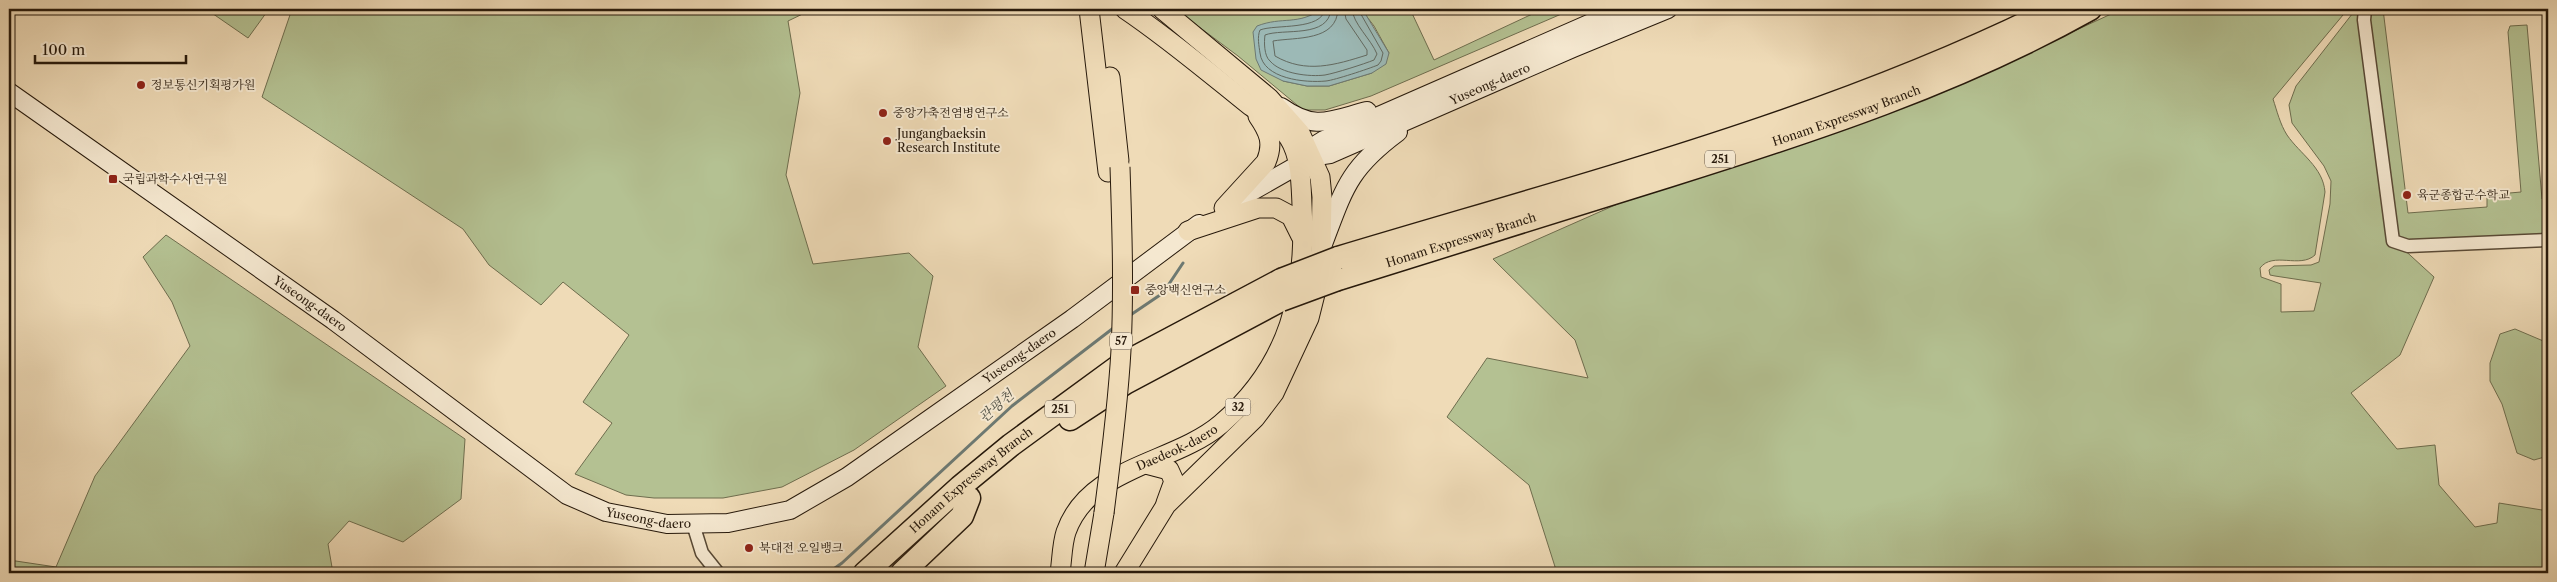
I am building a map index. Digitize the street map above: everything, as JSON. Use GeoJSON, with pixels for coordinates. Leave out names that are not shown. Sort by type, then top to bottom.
{"type":"FeatureCollection","features":[{"type":"Feature","properties":{"kind":"highway","name":"Honam Expressway Branch"},"geometry":{"type":"LineString","coordinates":[[888,573],[969,498],[1072,418],[1125,383],[1281,290],[1326,257],[1735,138],[1885,84],[1988,42],[2056,9]]}},
{"type":"Feature","properties":{"kind":"highway","name":"Honam Expressway Branch"},"geometry":{"type":"LineString","coordinates":[[1326,257],[1725,158],[1871,108],[2022,44],[2090,9]]}},
{"type":"Feature","properties":{"kind":"highway","name":"Honam Expressway Branch"},"geometry":{"type":"LineString","coordinates":[[865,573],[960,487],[1011,445],[1119,366],[1281,290]]}},
{"type":"Feature","properties":{"kind":"highway"},"geometry":{"type":"LineString","coordinates":[[902,573],[962,516],[969,498]]}},
{"type":"Feature","properties":{"kind":"main road","name":"57"},"geometry":{"type":"LineString","coordinates":[[1088,9],[1114,170]]}},
{"type":"Feature","properties":{"kind":"main road","name":"57"},"geometry":{"type":"LineString","coordinates":[[1094,573],[1110,328],[1114,170],[1100,9]]}},
{"type":"Feature","properties":{"kind":"main road"},"geometry":{"type":"LineString","coordinates":[[1125,9],[1160,32],[1289,138],[1304,161]]}},
{"type":"Feature","properties":{"kind":"main road"},"geometry":{"type":"LineString","coordinates":[[1162,9],[1269,98],[1295,117],[1316,122],[1335,120],[1411,101]]}},
{"type":"Feature","properties":{"kind":"main road","name":"Yuseong-daero"},"geometry":{"type":"LineString","coordinates":[[1304,161],[1316,145],[1324,140],[1623,9]]}},
{"type":"Feature","properties":{"kind":"main road","name":"Yuseong-daero"},"geometry":{"type":"LineString","coordinates":[[9,92],[333,320],[567,495],[606,512],[667,524],[728,523],[790,510],[848,477],[1072,319],[1188,231],[1304,161],[1330,154],[1440,105],[1668,9]]}},
{"type":"Feature","properties":{"kind":"main road"},"geometry":{"type":"LineString","coordinates":[[1269,98],[1300,133],[1304,161]]}},
{"type":"Feature","properties":{"kind":"main road"},"geometry":{"type":"LineString","coordinates":[[1224,208],[1266,162],[1270,154],[1269,133],[1250,105]]}},
{"type":"Feature","properties":{"kind":"main road","name":"32"},"geometry":{"type":"LineString","coordinates":[[1326,257],[1342,191],[1362,162],[1402,129],[1440,105]]}},
{"type":"Feature","properties":{"kind":"main road","name":"Daedeok-daero"},"geometry":{"type":"LineString","coordinates":[[1304,161],[1304,224],[1326,257]]}},
{"type":"Feature","properties":{"kind":"main road","name":"Daedeok-daero"},"geometry":{"type":"LineString","coordinates":[[1130,570],[1166,505],[1255,418],[1274,393],[1310,318],[1326,257],[1320,177],[1304,161]]}},
{"type":"Feature","properties":{"kind":"main road"},"geometry":{"type":"LineString","coordinates":[[1188,231],[1258,208],[1270,208],[1291,216],[1299,228],[1326,257]]}},
{"type":"Feature","properties":{"kind":"main road","name":"Daedeok-daero"},"geometry":{"type":"LineString","coordinates":[[1060,573],[1066,532],[1078,508],[1088,496],[1118,476],[1203,438],[1235,410],[1266,374],[1289,330],[1297,302],[1326,257]]}},
{"type":"Feature","properties":{"kind":"main road"},"geometry":{"type":"LineString","coordinates":[[1146,464],[1169,470],[1174,481],[1166,505]]}},
{"type":"Feature","properties":{"kind":"main road","name":"57"},"geometry":{"type":"LineString","coordinates":[[1083,573],[1098,514]]}},
{"type":"Feature","properties":{"kind":"street"},"geometry":{"type":"LineString","coordinates":[[2364,9],[2393,241],[2408,246],[2548,240]]}},
{"type":"Feature","properties":{"kind":"street"},"geometry":{"type":"LineString","coordinates":[[693,524],[702,553],[718,573]]}},
{"type":"Feature","properties":{"kind":"green space"},"geometry":{"type":"Polygon","coordinates":[[[206,9],[269,9],[248,38],[206,9]]]}},
{"type":"Feature","properties":{"kind":"green space"},"geometry":{"type":"Polygon","coordinates":[[[292,9],[813,9],[788,21],[800,93],[786,175],[813,264],[909,253],[933,276],[918,347],[946,386],[854,450],[782,487],[723,498],[654,498],[626,495],[575,474],[612,423],[583,402],[629,335],[563,282],[541,305],[489,265],[463,229],[262,97],[292,9]]]}},
{"type":"Feature","properties":{"kind":"green space"},"geometry":{"type":"Polygon","coordinates":[[[1175,9],[1322,9],[1309,18],[1288,21],[1283,81],[1307,86],[1329,86],[1372,73],[1389,53],[1374,26],[1361,9],[1410,9],[1434,60],[1543,9],[1573,9],[1371,96],[1325,110],[1303,110],[1238,56],[1175,9]]]}},
{"type":"Feature","properties":{"kind":"green space"},"geometry":{"type":"Polygon","coordinates":[[[2122,9],[2348,9],[2273,99],[2287,135],[2316,168],[2325,192],[2315,255],[2302,261],[2272,261],[2265,263],[2260,268],[2261,277],[2281,284],[2281,312],[2314,311],[2321,283],[2270,275],[2269,270],[2274,266],[2311,265],[2319,262],[2330,204],[2331,181],[2324,166],[2292,123],[2289,105],[2296,86],[2356,9],[2363,9],[2388,235],[2434,277],[2400,355],[2351,393],[2397,449],[2435,445],[2439,485],[2475,527],[2497,523],[2499,503],[2548,511],[2548,573],[1557,573],[1529,485],[1447,417],[1487,358],[1588,378],[1575,340],[1493,259],[1656,187],[1970,79],[2122,9]]]}},
{"type":"Feature","properties":{"kind":"green space"},"geometry":{"type":"Polygon","coordinates":[[[2369,9],[2383,9],[2408,213],[2487,207],[2487,195],[2521,192],[2508,32],[2510,26],[2527,25],[2542,199],[2548,199],[2548,237],[2411,242],[2398,238],[2369,9]]]}},
{"type":"Feature","properties":{"kind":"green space"},"geometry":{"type":"Polygon","coordinates":[[[166,235],[465,439],[461,499],[403,542],[349,521],[328,544],[333,573],[9,573],[9,560],[56,567],[95,476],[190,346],[172,302],[143,257],[166,235]]]}},
{"type":"Feature","properties":{"kind":"green space"},"geometry":{"type":"Polygon","coordinates":[[[2515,329],[2548,343],[2548,456],[2534,460],[2517,453],[2502,404],[2490,381],[2490,363],[2500,334],[2515,329]]]}},
{"type":"Feature","properties":{"kind":"water"},"geometry":{"type":"Polygon","coordinates":[[[1322,9],[1363,10],[1389,53],[1386,64],[1372,73],[1329,86],[1307,86],[1283,81],[1261,70],[1256,59],[1253,32],[1257,26],[1305,17],[1322,9]]]}},
{"type":"Feature","properties":{"kind":"waterway","name":"관평천"},"geometry":{"type":"LineString","coordinates":[[1129,316],[1163,293],[1183,263]]}},
{"type":"Feature","properties":{"kind":"waterway","name":"관평천"},"geometry":{"type":"LineString","coordinates":[[828,573],[842,563],[1012,406],[1116,326]]}},
{"type":"Feature","properties":{"kind":"place","name":"정보통신기획평가원"},"geometry":{"type":"Point","coordinates":[141,85]}},
{"type":"Feature","properties":{"kind":"place","name":"중앙가축전염병연구소"},"geometry":{"type":"Point","coordinates":[883,113]}},
{"type":"Feature","properties":{"kind":"place","name":"Jungangbaeksin Research Institute"},"geometry":{"type":"Point","coordinates":[887,141]}},
{"type":"Feature","properties":{"kind":"place","name":"국립과학수사연구원"},"geometry":{"type":"Point","coordinates":[113,179]}},
{"type":"Feature","properties":{"kind":"place","name":"육군종합군수학교"},"geometry":{"type":"Point","coordinates":[2407,195]}},
{"type":"Feature","properties":{"kind":"place","name":"중앙백신연구소"},"geometry":{"type":"Point","coordinates":[1135,290]}},
{"type":"Feature","properties":{"kind":"place","name":"북대전 오일뱅크"},"geometry":{"type":"Point","coordinates":[749,548]}}]}
